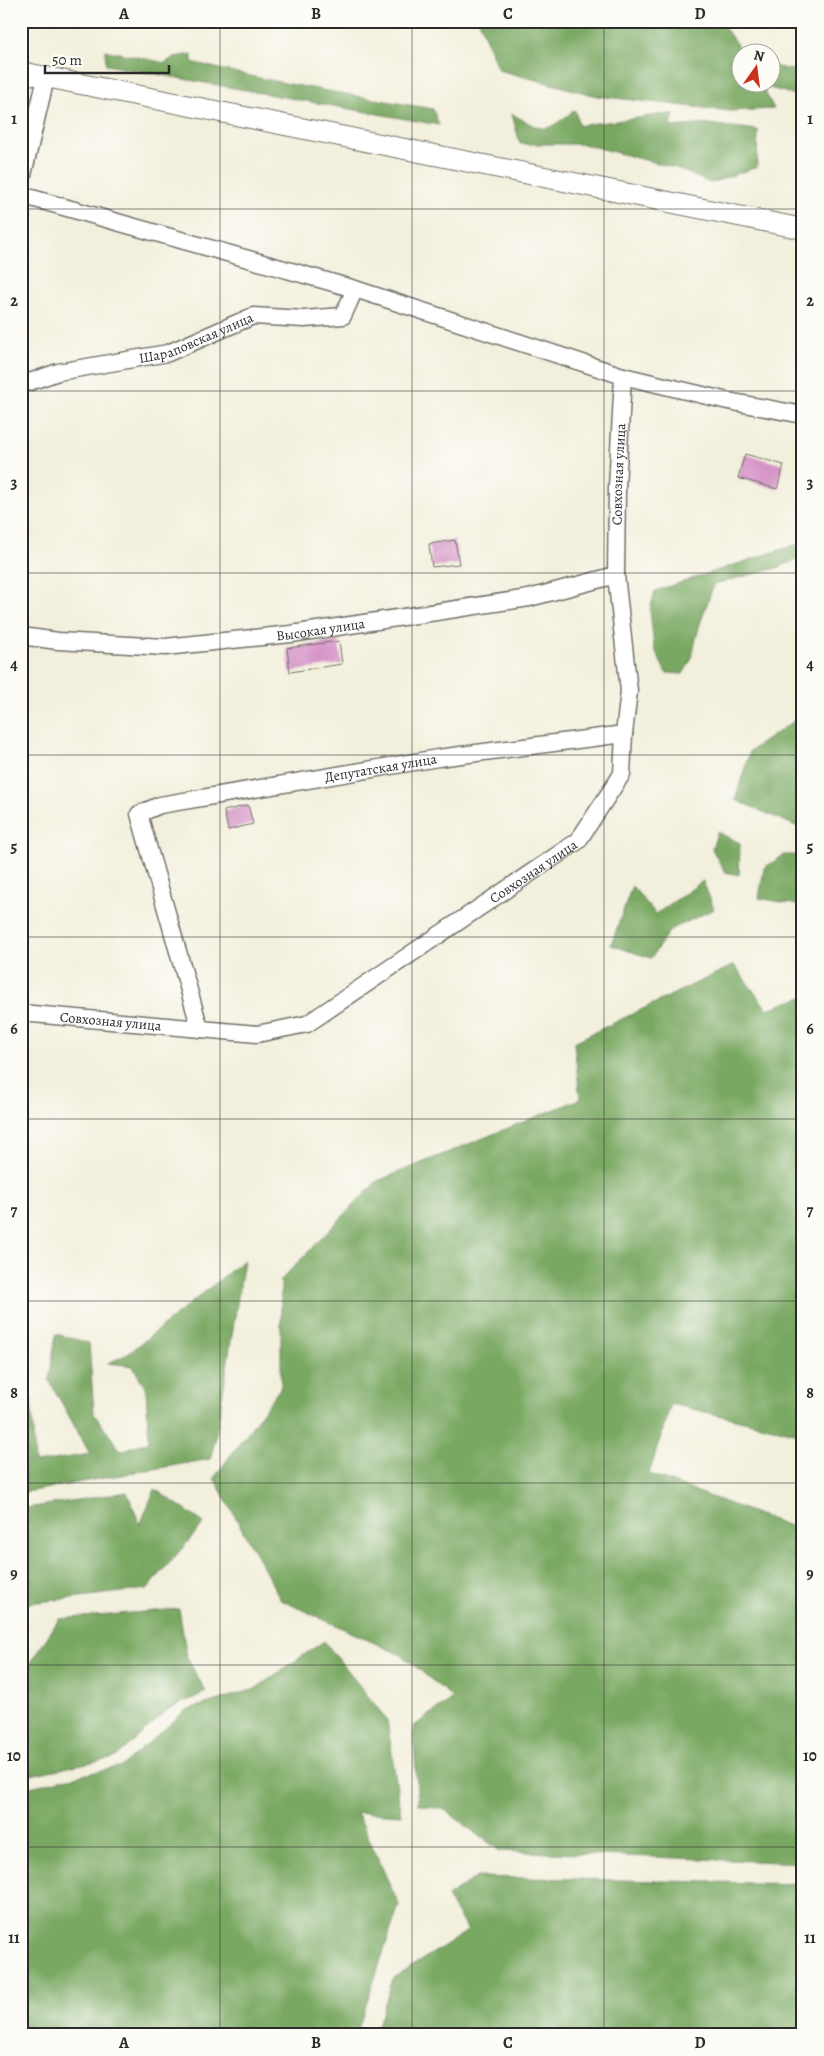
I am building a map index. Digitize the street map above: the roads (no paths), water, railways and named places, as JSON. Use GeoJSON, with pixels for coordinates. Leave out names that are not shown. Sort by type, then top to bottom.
{"type":"FeatureCollection","features":[{"type":"Feature","properties":{"kind":"street"},"geometry":{"type":"LineString","coordinates":[[21,72],[803,229]]}},
{"type":"Feature","properties":{"kind":"street"},"geometry":{"type":"LineString","coordinates":[[21,182],[46,78]]}},
{"type":"Feature","properties":{"kind":"street"},"geometry":{"type":"LineString","coordinates":[[21,195],[355,289],[623,376],[728,401],[803,415]]}},
{"type":"Feature","properties":{"kind":"street","name":"Шараповская улица"},"geometry":{"type":"LineString","coordinates":[[21,385],[58,372],[168,353],[253,316],[304,320],[343,316],[355,289]]}},
{"type":"Feature","properties":{"kind":"street","name":"Совхозная улица"},"geometry":{"type":"LineString","coordinates":[[21,1013],[257,1034],[307,1024],[578,841],[622,774],[629,691],[616,575],[617,487],[623,376]]}},
{"type":"Feature","properties":{"kind":"street","name":"Высокая улица"},"geometry":{"type":"LineString","coordinates":[[21,636],[58,641],[166,647],[291,634],[529,598],[616,575]]}},
{"type":"Feature","properties":{"kind":"street","name":"Депутатская улица"},"geometry":{"type":"LineString","coordinates":[[200,1029],[139,814],[160,805],[438,758],[624,734]]}}]}
